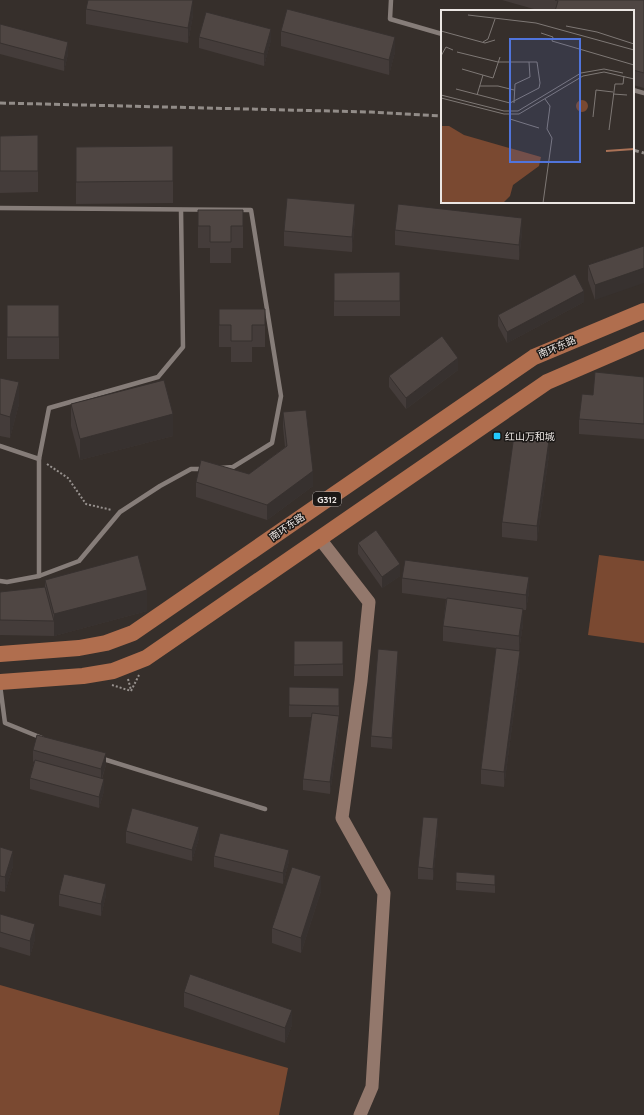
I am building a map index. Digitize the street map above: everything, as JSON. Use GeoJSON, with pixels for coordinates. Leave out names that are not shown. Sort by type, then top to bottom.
{"type":"FeatureCollection","features":[{"type":"Feature","properties":{"kind":"highway","name":"南环东路"},"geometry":{"type":"LineString","coordinates":[[0,654],[79,648],[106,643],[133,633],[534,357],[644,311]]}},
{"type":"Feature","properties":{"kind":"highway","name":"G312"},"geometry":{"type":"LineString","coordinates":[[0,682],[75,676],[113,671],[146,658],[547,382],[644,340]]}},
{"type":"Feature","properties":{"kind":"street"},"geometry":{"type":"LineString","coordinates":[[320,539],[369,602],[361,681],[342,818],[384,893],[372,1087],[360,1115]]}},
{"type":"Feature","properties":{"kind":"lane"},"geometry":{"type":"LineString","coordinates":[[391,0],[390,19],[441,34]]}},
{"type":"Feature","properties":{"kind":"lane"},"geometry":{"type":"LineString","coordinates":[[634,90],[644,93]]}},
{"type":"Feature","properties":{"kind":"lane"},"geometry":{"type":"LineString","coordinates":[[0,208],[251,210],[281,396],[272,443],[233,467],[192,469],[160,486],[120,512],[80,561],[39,576],[7,582],[0,581]]}},
{"type":"Feature","properties":{"kind":"lane"},"geometry":{"type":"LineString","coordinates":[[39,576],[39,459],[49,408],[158,377],[183,347],[181,210]]}},
{"type":"Feature","properties":{"kind":"lane"},"geometry":{"type":"LineString","coordinates":[[0,446],[39,459]]}},
{"type":"Feature","properties":{"kind":"lane"},"geometry":{"type":"LineString","coordinates":[[0,682],[5,723],[45,739]]}},
{"type":"Feature","properties":{"kind":"lane"},"geometry":{"type":"LineString","coordinates":[[95,756],[264,810]]}},
{"type":"Feature","properties":{"kind":"path"},"geometry":{"type":"LineString","coordinates":[[39,459],[68,478],[86,504],[120,512]]}},
{"type":"Feature","properties":{"kind":"shaded area"},"geometry":{"type":"Polygon","coordinates":[[[599,555],[644,561],[644,643],[588,635],[599,555]]]}},
{"type":"Feature","properties":{"kind":"shaded area"},"geometry":{"type":"Polygon","coordinates":[[[0,985],[288,1068],[279,1115],[0,1115],[0,985]]]}},
{"type":"Feature","properties":{"kind":"building"},"geometry":{"type":"Polygon","coordinates":[[[88,0],[193,0],[188,28],[86,9],[88,0]]]}},
{"type":"Feature","properties":{"kind":"building"},"geometry":{"type":"Polygon","coordinates":[[[555,0],[644,0],[644,73],[634,70],[634,10],[555,10],[558,1],[555,0]]]}},
{"type":"Feature","properties":{"kind":"building"},"geometry":{"type":"Polygon","coordinates":[[[287,9],[395,37],[389,60],[281,31],[287,9]]]}},
{"type":"Feature","properties":{"kind":"building"},"geometry":{"type":"Polygon","coordinates":[[[206,12],[271,29],[264,54],[199,37],[206,12]]]}},
{"type":"Feature","properties":{"kind":"building"},"geometry":{"type":"Polygon","coordinates":[[[0,24],[68,42],[64,60],[0,43],[0,24]]]}},
{"type":"Feature","properties":{"kind":"building"},"geometry":{"type":"Polygon","coordinates":[[[38,135],[38,171],[0,171],[0,136],[38,135]]]}},
{"type":"Feature","properties":{"kind":"building"},"geometry":{"type":"Polygon","coordinates":[[[173,146],[173,181],[76,182],[76,147],[173,146]]]}},
{"type":"Feature","properties":{"kind":"building"},"geometry":{"type":"Polygon","coordinates":[[[287,198],[355,204],[352,237],[284,231],[287,198]]]}},
{"type":"Feature","properties":{"kind":"building"},"geometry":{"type":"Polygon","coordinates":[[[398,204],[522,218],[519,245],[395,230],[398,204]]]}},
{"type":"Feature","properties":{"kind":"building"},"geometry":{"type":"Polygon","coordinates":[[[198,210],[243,210],[243,226],[231,226],[231,242],[210,242],[210,226],[198,226],[198,210]]]}},
{"type":"Feature","properties":{"kind":"building"},"geometry":{"type":"Polygon","coordinates":[[[644,246],[644,268],[595,285],[588,265],[644,246]]]}},
{"type":"Feature","properties":{"kind":"building"},"geometry":{"type":"Polygon","coordinates":[[[400,272],[400,301],[334,301],[334,273],[400,272]]]}},
{"type":"Feature","properties":{"kind":"building"},"geometry":{"type":"Polygon","coordinates":[[[575,274],[584,291],[507,332],[498,315],[575,274]]]}},
{"type":"Feature","properties":{"kind":"building"},"geometry":{"type":"Polygon","coordinates":[[[7,305],[59,305],[59,337],[7,337],[7,305]]]}},
{"type":"Feature","properties":{"kind":"building"},"geometry":{"type":"Polygon","coordinates":[[[219,309],[265,309],[265,325],[252,325],[252,341],[231,341],[231,325],[219,325],[219,309]]]}},
{"type":"Feature","properties":{"kind":"building"},"geometry":{"type":"Polygon","coordinates":[[[442,336],[458,358],[406,398],[389,376],[442,336]]]}},
{"type":"Feature","properties":{"kind":"building"},"geometry":{"type":"Polygon","coordinates":[[[595,372],[644,377],[644,424],[579,419],[582,394],[593,395],[595,372]]]}},
{"type":"Feature","properties":{"kind":"building"},"geometry":{"type":"Polygon","coordinates":[[[0,378],[19,382],[10,417],[0,414],[0,378]]]}},
{"type":"Feature","properties":{"kind":"building"},"geometry":{"type":"Polygon","coordinates":[[[164,380],[173,414],[80,439],[71,404],[164,380]]]}},
{"type":"Feature","properties":{"kind":"building"},"geometry":{"type":"Polygon","coordinates":[[[306,410],[313,471],[267,505],[196,482],[201,460],[249,474],[287,446],[283,412],[306,410]]]}},
{"type":"Feature","properties":{"kind":"building"},"geometry":{"type":"Polygon","coordinates":[[[514,435],[549,440],[537,526],[502,522],[514,435]]]}},
{"type":"Feature","properties":{"kind":"building"},"geometry":{"type":"Polygon","coordinates":[[[376,530],[400,564],[382,577],[358,543],[376,530]]]}},
{"type":"Feature","properties":{"kind":"building"},"geometry":{"type":"Polygon","coordinates":[[[138,555],[147,590],[54,614],[45,580],[138,555]]]}},
{"type":"Feature","properties":{"kind":"building"},"geometry":{"type":"Polygon","coordinates":[[[405,560],[529,577],[526,595],[402,578],[405,560]]]}},
{"type":"Feature","properties":{"kind":"building"},"geometry":{"type":"Polygon","coordinates":[[[45,587],[54,621],[0,620],[0,592],[45,587]]]}},
{"type":"Feature","properties":{"kind":"building"},"geometry":{"type":"Polygon","coordinates":[[[447,598],[523,609],[519,636],[443,626],[447,598]]]}},
{"type":"Feature","properties":{"kind":"building"},"geometry":{"type":"Polygon","coordinates":[[[294,641],[343,641],[343,664],[294,665],[294,641]]]}},
{"type":"Feature","properties":{"kind":"building"},"geometry":{"type":"Polygon","coordinates":[[[496,648],[520,651],[504,772],[481,769],[496,648]]]}},
{"type":"Feature","properties":{"kind":"building"},"geometry":{"type":"Polygon","coordinates":[[[378,649],[398,651],[392,738],[371,736],[378,649]]]}},
{"type":"Feature","properties":{"kind":"building"},"geometry":{"type":"Polygon","coordinates":[[[289,687],[339,688],[339,706],[289,705],[289,687]]]}},
{"type":"Feature","properties":{"kind":"building"},"geometry":{"type":"Polygon","coordinates":[[[312,713],[339,716],[330,782],[303,779],[312,713]]]}},
{"type":"Feature","properties":{"kind":"building"},"geometry":{"type":"Polygon","coordinates":[[[37,735],[106,753],[101,769],[33,750],[37,735]]]}},
{"type":"Feature","properties":{"kind":"building"},"geometry":{"type":"Polygon","coordinates":[[[35,760],[104,779],[99,797],[30,778],[35,760]]]}},
{"type":"Feature","properties":{"kind":"building"},"geometry":{"type":"Polygon","coordinates":[[[132,808],[199,827],[192,850],[126,831],[132,808]]]}},
{"type":"Feature","properties":{"kind":"building"},"geometry":{"type":"Polygon","coordinates":[[[423,817],[438,818],[433,869],[418,867],[423,817]]]}},
{"type":"Feature","properties":{"kind":"building"},"geometry":{"type":"Polygon","coordinates":[[[220,833],[289,850],[283,873],[214,856],[220,833]]]}},
{"type":"Feature","properties":{"kind":"building"},"geometry":{"type":"Polygon","coordinates":[[[0,847],[13,851],[5,877],[0,876],[0,847]]]}},
{"type":"Feature","properties":{"kind":"building"},"geometry":{"type":"Polygon","coordinates":[[[292,867],[321,876],[301,938],[272,928],[292,867]]]}},
{"type":"Feature","properties":{"kind":"building"},"geometry":{"type":"Polygon","coordinates":[[[456,872],[495,875],[495,885],[456,882],[456,872]]]}},
{"type":"Feature","properties":{"kind":"building"},"geometry":{"type":"Polygon","coordinates":[[[64,874],[106,884],[101,904],[59,894],[64,874]]]}},
{"type":"Feature","properties":{"kind":"building"},"geometry":{"type":"Polygon","coordinates":[[[0,914],[35,924],[30,941],[0,932],[0,914]]]}},
{"type":"Feature","properties":{"kind":"building"},"geometry":{"type":"Polygon","coordinates":[[[190,974],[292,1010],[285,1028],[184,992],[190,974]]]}},
{"type":"Feature","properties":{"kind":"railway"},"geometry":{"type":"LineString","coordinates":[[0,103],[371,112],[441,116]]}},
{"type":"Feature","properties":{"kind":"railway"},"geometry":{"type":"LineString","coordinates":[[634,150],[644,153]]}},
{"type":"Feature","properties":{"kind":"place","name":"红山万和城"},"geometry":{"type":"Point","coordinates":[497,436]}}]}
